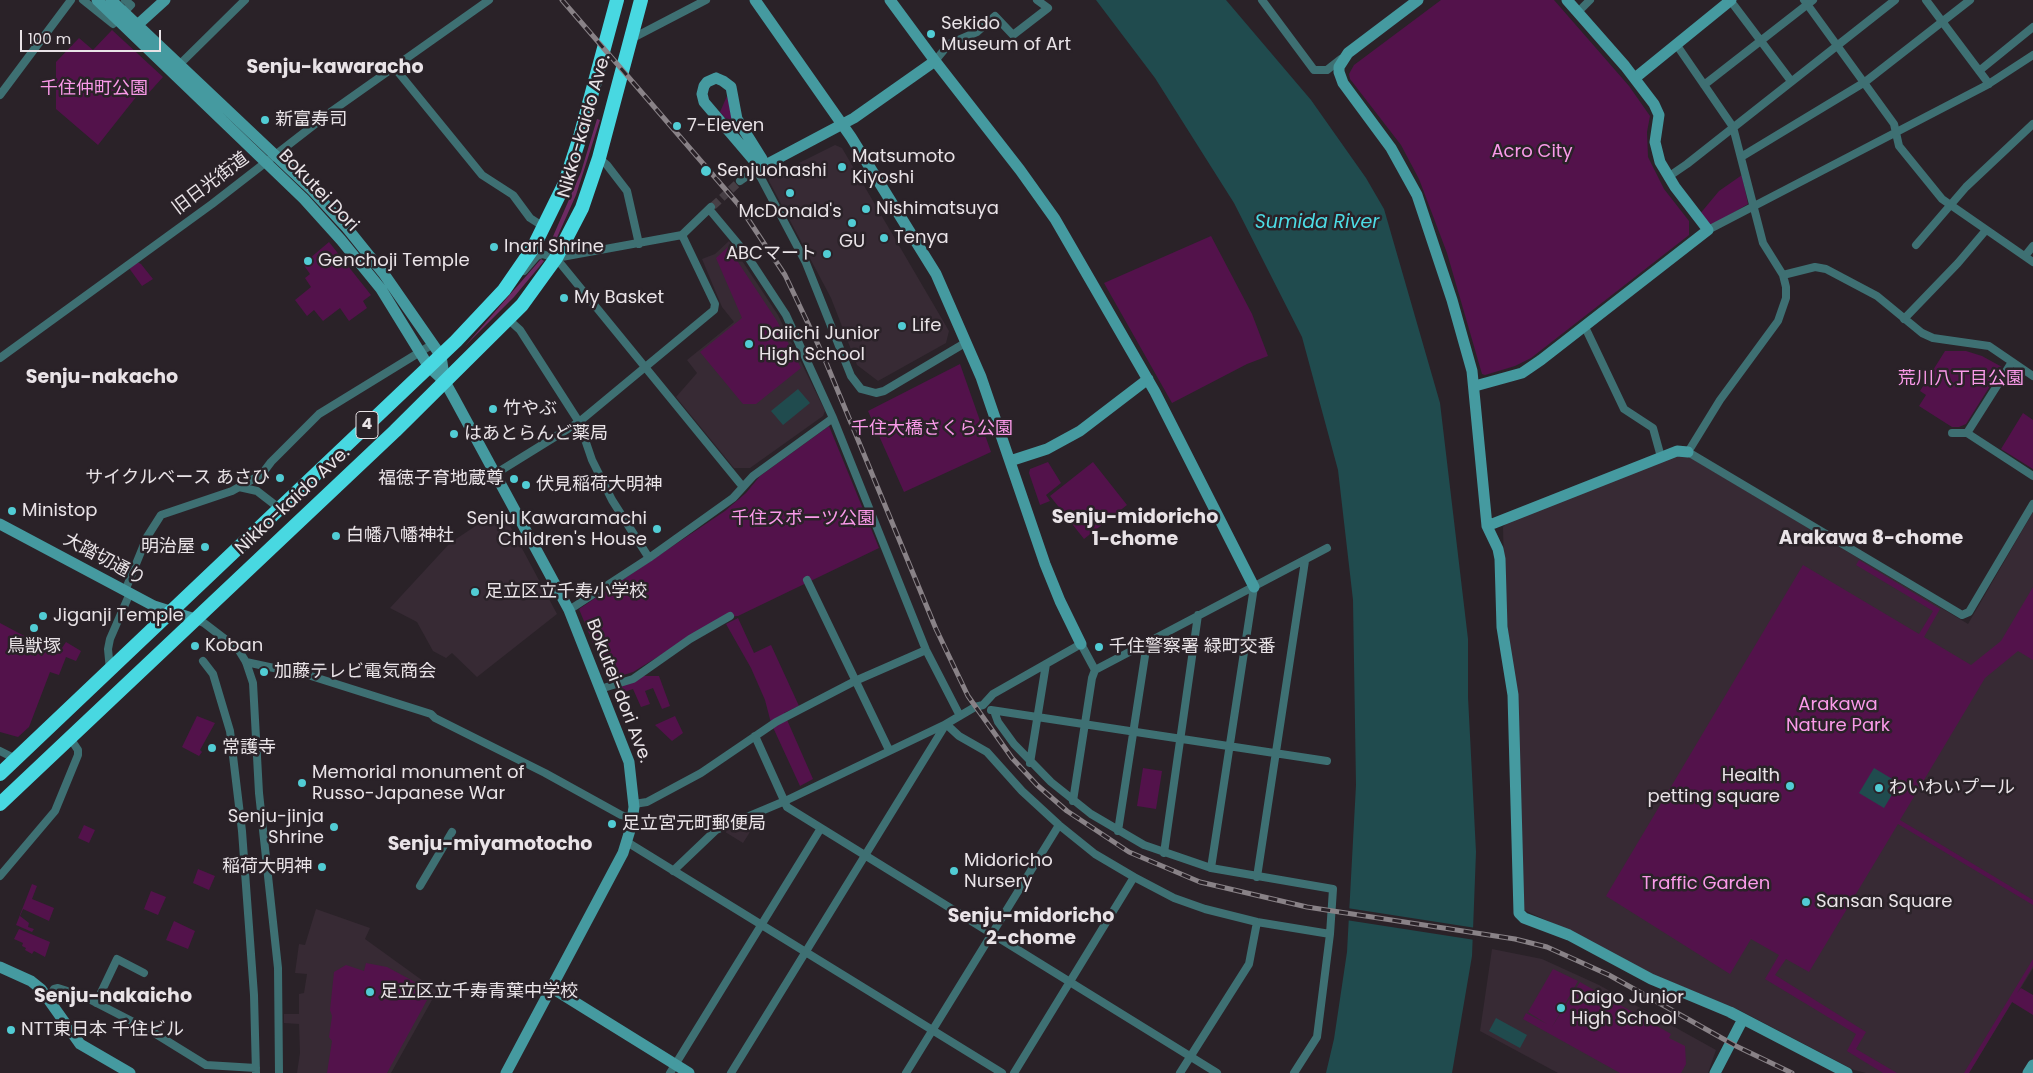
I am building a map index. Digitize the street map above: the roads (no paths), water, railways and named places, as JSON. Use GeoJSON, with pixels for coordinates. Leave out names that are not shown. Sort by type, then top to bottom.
{"type":"FeatureCollection","features":[{"type":"Feature","properties":{"kind":"highway","name":"Nikko-kaido Ave."},"geometry":{"type":"LineString","coordinates":[[0,774],[441,356],[504,290],[520,268],[544,227],[556,204],[574,159],[617,0]]}},
{"type":"Feature","properties":{"kind":"highway","name":"Nikko-kaido Ave."},"geometry":{"type":"LineString","coordinates":[[0,804],[509,320],[556,258],[582,208],[599,158],[629,39],[641,0]]}},
{"type":"Feature","properties":{"kind":"street"},"geometry":{"type":"LineString","coordinates":[[0,96],[71,0]]}},
{"type":"Feature","properties":{"kind":"street"},"geometry":{"type":"LineString","coordinates":[[83,0],[113,24],[122,10]]}},
{"type":"Feature","properties":{"kind":"street","name":"Bokutei Dori"},"geometry":{"type":"LineString","coordinates":[[97,0],[122,10]]}},
{"type":"Feature","properties":{"kind":"street","name":"Bokutei Dori"},"geometry":{"type":"LineString","coordinates":[[111,0],[122,10],[134,28],[270,158],[347,228],[441,356],[445,382]]}},
{"type":"Feature","properties":{"kind":"street"},"geometry":{"type":"LineString","coordinates":[[134,28],[165,0]]}},
{"type":"Feature","properties":{"kind":"street"},"geometry":{"type":"LineString","coordinates":[[180,64],[245,0]]}},
{"type":"Feature","properties":{"kind":"street","name":"旧日光街道"},"geometry":{"type":"LineString","coordinates":[[0,358],[394,67],[489,0]]}},
{"type":"Feature","properties":{"kind":"street"},"geometry":{"type":"LineString","coordinates":[[629,39],[706,0]]}},
{"type":"Feature","properties":{"kind":"street"},"geometry":{"type":"LineString","coordinates":[[755,0],[842,124],[907,224],[936,274],[981,377],[1048,572],[1095,670]]}},
{"type":"Feature","properties":{"kind":"street"},"geometry":{"type":"LineString","coordinates":[[890,0],[935,61],[1015,162],[1055,219],[1148,379],[1254,587],[1211,868]]}},
{"type":"Feature","properties":{"kind":"street"},"geometry":{"type":"LineString","coordinates":[[740,181],[871,107],[935,61],[949,44],[977,32],[995,16],[1013,35],[1048,8],[1037,0]]}},
{"type":"Feature","properties":{"kind":"street"},"geometry":{"type":"LineString","coordinates":[[1262,0],[1314,70],[1327,70],[1418,0]]}},
{"type":"Feature","properties":{"kind":"street"},"geometry":{"type":"LineString","coordinates":[[1568,0],[1635,78],[1658,110],[1659,120],[1656,148],[1668,177],[1708,230]]}},
{"type":"Feature","properties":{"kind":"street"},"geometry":{"type":"LineString","coordinates":[[1578,12],[1590,0]]}},
{"type":"Feature","properties":{"kind":"street"},"geometry":{"type":"LineString","coordinates":[[1635,78],[1730,0],[1791,82]]}},
{"type":"Feature","properties":{"kind":"street"},"geometry":{"type":"LineString","coordinates":[[1668,177],[1894,0]]}},
{"type":"Feature","properties":{"kind":"street"},"geometry":{"type":"LineString","coordinates":[[1926,0],[1990,84]]}},
{"type":"Feature","properties":{"kind":"street"},"geometry":{"type":"LineString","coordinates":[[1741,157],[1865,82],[1970,0]]}},
{"type":"Feature","properties":{"kind":"street"},"geometry":{"type":"LineString","coordinates":[[1704,85],[1808,1],[1894,124],[1899,146],[1950,207],[2033,262]]}},
{"type":"Feature","properties":{"kind":"street"},"geometry":{"type":"LineString","coordinates":[[1980,71],[2033,27]]}},
{"type":"Feature","properties":{"kind":"street","name":"Bokutei Dori"},"geometry":{"type":"LineString","coordinates":[[134,28],[180,64],[270,158],[381,289],[429,367],[445,382]]}},
{"type":"Feature","properties":{"kind":"street"},"geometry":{"type":"LineString","coordinates":[[1676,44],[1733,127],[1763,243],[1783,275],[1786,298],[1778,321],[1720,400],[1688,452]]}},
{"type":"Feature","properties":{"kind":"street"},"geometry":{"type":"LineString","coordinates":[[1348,53],[1339,67],[1340,77],[1391,148],[1417,195],[1452,300],[1475,386],[1487,526],[1499,554],[1502,627],[1513,695],[1519,913],[1524,918],[1569,935],[1642,974],[1743,1019],[1840,1072]]}},
{"type":"Feature","properties":{"kind":"street"},"geometry":{"type":"LineString","coordinates":[[1475,386],[1522,373],[1585,327],[1708,230],[1990,84],[2033,55]]}},
{"type":"Feature","properties":{"kind":"street"},"geometry":{"type":"LineString","coordinates":[[394,67],[482,175],[513,195],[530,218],[544,227]]}},
{"type":"Feature","properties":{"kind":"street"},"geometry":{"type":"LineString","coordinates":[[759,169],[762,159],[737,118],[731,88],[719,79],[707,82],[702,90],[704,102],[756,163],[759,169],[806,263],[851,376],[861,389],[876,393],[884,391],[965,342]]}},
{"type":"Feature","properties":{"kind":"street"},"geometry":{"type":"LineString","coordinates":[[1916,245],[1966,187],[2033,124]]}},
{"type":"Feature","properties":{"kind":"street"},"geometry":{"type":"LineString","coordinates":[[599,158],[607,165],[627,191],[639,244]]}},
{"type":"Feature","properties":{"kind":"street"},"geometry":{"type":"LineString","coordinates":[[504,290],[537,256],[556,258],[682,235],[711,208],[744,251],[786,315],[833,418],[926,650],[960,716]]}},
{"type":"Feature","properties":{"kind":"street"},"geometry":{"type":"LineString","coordinates":[[1904,318],[1958,263],[1986,230]]}},
{"type":"Feature","properties":{"kind":"street"},"geometry":{"type":"LineString","coordinates":[[495,474],[579,422],[714,310],[715,304],[682,235]]}},
{"type":"Feature","properties":{"kind":"street"},"geometry":{"type":"LineString","coordinates":[[2025,256],[2033,246]]}},
{"type":"Feature","properties":{"kind":"street"},"geometry":{"type":"LineString","coordinates":[[556,258],[743,487]]}},
{"type":"Feature","properties":{"kind":"street"},"geometry":{"type":"LineString","coordinates":[[1783,275],[1815,267],[1826,268],[1877,296],[1922,334],[1933,338],[1989,346],[2033,376]]}},
{"type":"Feature","properties":{"kind":"street"},"geometry":{"type":"LineString","coordinates":[[509,320],[520,330],[579,422],[592,460],[612,500],[649,558]]}},
{"type":"Feature","properties":{"kind":"street"},"geometry":{"type":"LineString","coordinates":[[1585,327],[1624,409],[1653,428],[1661,457]]}},
{"type":"Feature","properties":{"kind":"street"},"geometry":{"type":"LineString","coordinates":[[257,491],[262,474],[271,462],[319,414],[433,344]]}},
{"type":"Feature","properties":{"kind":"street"},"geometry":{"type":"LineString","coordinates":[[1967,433],[2012,362]]}},
{"type":"Feature","properties":{"kind":"street"},"geometry":{"type":"LineString","coordinates":[[1010,461],[1047,449],[1080,431],[1148,379]]}},
{"type":"Feature","properties":{"kind":"street","name":"Bokutei-dori Ave."},"geometry":{"type":"LineString","coordinates":[[445,382],[569,610],[629,762],[634,804],[627,842],[506,1073]]}},
{"type":"Feature","properties":{"kind":"street"},"geometry":{"type":"LineString","coordinates":[[569,610],[649,558],[733,498],[753,476],[833,418]]}},
{"type":"Feature","properties":{"kind":"street"},"geometry":{"type":"LineString","coordinates":[[1952,433],[1967,433],[2033,476]]}},
{"type":"Feature","properties":{"kind":"street"},"geometry":{"type":"LineString","coordinates":[[1487,526],[1676,451],[1688,452],[1962,615],[1969,612],[2033,504]]}},
{"type":"Feature","properties":{"kind":"street"},"geometry":{"type":"LineString","coordinates":[[110,670],[108,649],[110,640],[147,537],[160,515],[239,487],[262,474]]}},
{"type":"Feature","properties":{"kind":"street"},"geometry":{"type":"LineString","coordinates":[[239,487],[257,491],[279,508]]}},
{"type":"Feature","properties":{"kind":"street","name":"大踏切通り"},"geometry":{"type":"LineString","coordinates":[[0,525],[128,592],[170,612],[195,619]]}},
{"type":"Feature","properties":{"kind":"street"},"geometry":{"type":"LineString","coordinates":[[1073,801],[1092,678],[1095,670],[1327,548]]}},
{"type":"Feature","properties":{"kind":"street"},"geometry":{"type":"LineString","coordinates":[[1257,877],[1305,561]]}},
{"type":"Feature","properties":{"kind":"street"},"geometry":{"type":"LineString","coordinates":[[807,580],[889,750]]}},
{"type":"Feature","properties":{"kind":"street"},"geometry":{"type":"LineString","coordinates":[[1164,853],[1198,615]]}},
{"type":"Feature","properties":{"kind":"street"},"geometry":{"type":"LineString","coordinates":[[600,688],[634,678],[690,640],[730,616]]}},
{"type":"Feature","properties":{"kind":"street"},"geometry":{"type":"LineString","coordinates":[[195,619],[204,623],[238,649],[246,662],[253,683],[258,785],[278,968],[279,1073]]}},
{"type":"Feature","properties":{"kind":"street"},"geometry":{"type":"LineString","coordinates":[[1118,831],[1147,643]]}},
{"type":"Feature","properties":{"kind":"street"},"geometry":{"type":"LineString","coordinates":[[673,871],[716,830],[785,801],[946,724],[983,705],[993,694],[1081,644]]}},
{"type":"Feature","properties":{"kind":"street"},"geometry":{"type":"LineString","coordinates":[[634,804],[647,802],[701,773],[776,722],[855,681],[926,650]]}},
{"type":"Feature","properties":{"kind":"street"},"geometry":{"type":"LineString","coordinates":[[49,998],[54,989],[58,988],[96,1003],[151,1031],[198,1062],[224,1068],[256,1071],[254,995],[242,831],[230,731],[213,674],[203,662]]}},
{"type":"Feature","properties":{"kind":"street"},"geometry":{"type":"LineString","coordinates":[[246,662],[311,676],[431,714],[435,718],[545,773],[615,812],[632,818]]}},
{"type":"Feature","properties":{"kind":"street"},"geometry":{"type":"LineString","coordinates":[[1030,763],[1046,664]]}},
{"type":"Feature","properties":{"kind":"street"},"geometry":{"type":"LineString","coordinates":[[983,705],[994,711],[1327,761]]}},
{"type":"Feature","properties":{"kind":"street"},"geometry":{"type":"LineString","coordinates":[[994,711],[998,722],[1030,763],[1073,801],[1118,831],[1164,853],[1211,868],[1333,889],[1330,934],[1317,1037],[1294,1073]]}},
{"type":"Feature","properties":{"kind":"street"},"geometry":{"type":"LineString","coordinates":[[946,724],[959,736],[987,752],[1022,790],[1059,825],[1095,854],[1134,877],[1174,898],[1205,909],[1257,922],[1330,934]]}},
{"type":"Feature","properties":{"kind":"street"},"geometry":{"type":"LineString","coordinates":[[731,1073],[946,724]]}},
{"type":"Feature","properties":{"kind":"street"},"geometry":{"type":"LineString","coordinates":[[755,736],[787,807],[1218,1073]]}},
{"type":"Feature","properties":{"kind":"street"},"geometry":{"type":"LineString","coordinates":[[0,876],[55,811],[78,756],[78,750],[70,738]]}},
{"type":"Feature","properties":{"kind":"street"},"geometry":{"type":"LineString","coordinates":[[0,751],[16,759]]}},
{"type":"Feature","properties":{"kind":"street"},"geometry":{"type":"LineString","coordinates":[[906,1073],[1059,825]]}},
{"type":"Feature","properties":{"kind":"street"},"geometry":{"type":"LineString","coordinates":[[672,1069],[821,828]]}},
{"type":"Feature","properties":{"kind":"street"},"geometry":{"type":"LineString","coordinates":[[420,886],[452,832]]}},
{"type":"Feature","properties":{"kind":"street"},"geometry":{"type":"LineString","coordinates":[[627,842],[1002,1073]]}},
{"type":"Feature","properties":{"kind":"street"},"geometry":{"type":"LineString","coordinates":[[1014,1073],[1134,877]]}},
{"type":"Feature","properties":{"kind":"street"},"geometry":{"type":"LineString","coordinates":[[1180,1073],[1249,964],[1257,922]]}},
{"type":"Feature","properties":{"kind":"street"},"geometry":{"type":"LineString","coordinates":[[96,1003],[117,959],[144,973]]}},
{"type":"Feature","properties":{"kind":"street"},"geometry":{"type":"LineString","coordinates":[[0,967],[30,981],[49,998],[80,1044],[130,1073]]}},
{"type":"Feature","properties":{"kind":"street"},"geometry":{"type":"LineString","coordinates":[[552,988],[672,1069],[689,1073]]}},
{"type":"Feature","properties":{"kind":"street"},"geometry":{"type":"LineString","coordinates":[[1715,1073],[1743,1019]]}},
{"type":"Feature","properties":{"kind":"street"},"geometry":{"type":"LineString","coordinates":[[2028,1073],[2033,1065]]}},
{"type":"Feature","properties":{"kind":"water","name":"Sumida River"},"geometry":{"type":"Polygon","coordinates":[[[1096,0],[1226,0],[1311,100],[1366,178],[1384,209],[1440,403],[1468,639],[1468,697],[1476,852],[1472,956],[1452,1073],[1326,1073],[1334,1039],[1347,952],[1356,785],[1353,600],[1338,470],[1302,337],[1234,203],[1155,78],[1096,0]]]}},
{"type":"Feature","properties":{"kind":"water"},"geometry":{"type":"Polygon","coordinates":[[[1496,146],[1500,146],[1504,152],[1500,158],[1496,158],[1492,154],[1492,150],[1496,146]]]}},
{"type":"Feature","properties":{"kind":"water"},"geometry":{"type":"Polygon","coordinates":[[[798,389],[810,403],[783,425],[771,411],[798,389]]]}},
{"type":"Feature","properties":{"kind":"water","name":"わいわいプール"},"geometry":{"type":"Polygon","coordinates":[[[1874,768],[1899,783],[1884,808],[1859,793],[1874,768]]]}},
{"type":"Feature","properties":{"kind":"water"},"geometry":{"type":"Polygon","coordinates":[[[1496,1018],[1527,1035],[1520,1048],[1489,1031],[1496,1018]]]}},
{"type":"Feature","properties":{"kind":"tunnel"},"geometry":{"type":"LineString","coordinates":[[713,206],[740,181]]}},
{"type":"Feature","properties":{"kind":"railway"},"geometry":{"type":"LineString","coordinates":[[562,0],[738,204],[785,275],[823,355],[936,629],[968,696],[1012,758],[1037,785],[1067,811],[1129,852],[1200,882],[1307,907],[1515,939],[1547,947],[1609,975],[1736,1046],[1792,1073]]}},
{"type":"Feature","properties":{"kind":"place","name":"Sekido Museum of Art"},"geometry":{"type":"Point","coordinates":[931,34]}},
{"type":"Feature","properties":{"kind":"place","name":"新富寿司"},"geometry":{"type":"Point","coordinates":[265,120]}},
{"type":"Feature","properties":{"kind":"place","name":"7-Eleven"},"geometry":{"type":"Point","coordinates":[677,126]}},
{"type":"Feature","properties":{"kind":"place","name":"Matsumoto Kiyoshi"},"geometry":{"type":"Point","coordinates":[842,167]}},
{"type":"Feature","properties":{"kind":"place","name":"Senjuohashi"},"geometry":{"type":"Point","coordinates":[706,171]}},
{"type":"Feature","properties":{"kind":"place","name":"McDonald's"},"geometry":{"type":"Point","coordinates":[790,193]}},
{"type":"Feature","properties":{"kind":"place","name":"Nishimatsuya"},"geometry":{"type":"Point","coordinates":[866,209]}},
{"type":"Feature","properties":{"kind":"place","name":"GU"},"geometry":{"type":"Point","coordinates":[852,223]}},
{"type":"Feature","properties":{"kind":"place","name":"Tenya"},"geometry":{"type":"Point","coordinates":[884,238]}},
{"type":"Feature","properties":{"kind":"place","name":"Inari Shrine"},"geometry":{"type":"Point","coordinates":[494,247]}},
{"type":"Feature","properties":{"kind":"place","name":"ABCマート"},"geometry":{"type":"Point","coordinates":[827,254]}},
{"type":"Feature","properties":{"kind":"place","name":"Genchoji Temple"},"geometry":{"type":"Point","coordinates":[308,261]}},
{"type":"Feature","properties":{"kind":"place","name":"My Basket"},"geometry":{"type":"Point","coordinates":[564,298]}},
{"type":"Feature","properties":{"kind":"place","name":"Life"},"geometry":{"type":"Point","coordinates":[902,326]}},
{"type":"Feature","properties":{"kind":"place","name":"Daiichi Junior High School"},"geometry":{"type":"Point","coordinates":[749,344]}},
{"type":"Feature","properties":{"kind":"place","name":"竹やぶ"},"geometry":{"type":"Point","coordinates":[493,409]}},
{"type":"Feature","properties":{"kind":"place","name":"はあとらんど薬局"},"geometry":{"type":"Point","coordinates":[454,434]}},
{"type":"Feature","properties":{"kind":"place","name":"サイクルベース あさひ"},"geometry":{"type":"Point","coordinates":[280,478]}},
{"type":"Feature","properties":{"kind":"place","name":"福徳子育地蔵尊"},"geometry":{"type":"Point","coordinates":[514,479]}},
{"type":"Feature","properties":{"kind":"place","name":"伏見稲荷大明神"},"geometry":{"type":"Point","coordinates":[526,485]}},
{"type":"Feature","properties":{"kind":"place","name":"Ministop"},"geometry":{"type":"Point","coordinates":[12,511]}},
{"type":"Feature","properties":{"kind":"place","name":"Senju Kawaramachi Children's House"},"geometry":{"type":"Point","coordinates":[657,529]}},
{"type":"Feature","properties":{"kind":"place","name":"白幡八幡神社"},"geometry":{"type":"Point","coordinates":[336,536]}},
{"type":"Feature","properties":{"kind":"place","name":"明治屋"},"geometry":{"type":"Point","coordinates":[205,547]}},
{"type":"Feature","properties":{"kind":"place","name":"足立区立千寿小学校"},"geometry":{"type":"Point","coordinates":[475,592]}},
{"type":"Feature","properties":{"kind":"place","name":"Jiganji Temple"},"geometry":{"type":"Point","coordinates":[43,616]}},
{"type":"Feature","properties":{"kind":"place","name":"鳥獣塚"},"geometry":{"type":"Point","coordinates":[34,628]}},
{"type":"Feature","properties":{"kind":"place","name":"Koban"},"geometry":{"type":"Point","coordinates":[195,646]}},
{"type":"Feature","properties":{"kind":"place","name":"千住警察署 緑町交番"},"geometry":{"type":"Point","coordinates":[1099,647]}},
{"type":"Feature","properties":{"kind":"place","name":"加藤テレビ電気商会"},"geometry":{"type":"Point","coordinates":[264,672]}},
{"type":"Feature","properties":{"kind":"place","name":"常護寺"},"geometry":{"type":"Point","coordinates":[212,748]}},
{"type":"Feature","properties":{"kind":"place","name":"Memorial monument of Russo-Japanese War"},"geometry":{"type":"Point","coordinates":[302,783]}},
{"type":"Feature","properties":{"kind":"place","name":"Health petting square"},"geometry":{"type":"Point","coordinates":[1790,786]}},
{"type":"Feature","properties":{"kind":"place","name":"わいわいプール"},"geometry":{"type":"Point","coordinates":[1879,788]}},
{"type":"Feature","properties":{"kind":"place","name":"足立宮元町郵便局"},"geometry":{"type":"Point","coordinates":[612,824]}},
{"type":"Feature","properties":{"kind":"place","name":"Senju-jinja Shrine"},"geometry":{"type":"Point","coordinates":[334,827]}},
{"type":"Feature","properties":{"kind":"place","name":"稲荷大明神"},"geometry":{"type":"Point","coordinates":[322,867]}},
{"type":"Feature","properties":{"kind":"place","name":"Midoricho Nursery"},"geometry":{"type":"Point","coordinates":[954,871]}},
{"type":"Feature","properties":{"kind":"place","name":"Sansan Square"},"geometry":{"type":"Point","coordinates":[1806,902]}},
{"type":"Feature","properties":{"kind":"place","name":"足立区立千寿青葉中学校"},"geometry":{"type":"Point","coordinates":[370,992]}},
{"type":"Feature","properties":{"kind":"place","name":"Daigo Junior High School"},"geometry":{"type":"Point","coordinates":[1561,1008]}},
{"type":"Feature","properties":{"kind":"place","name":"NTT東日本 千住ビル"},"geometry":{"type":"Point","coordinates":[11,1030]}},
{"type":"Feature","properties":{"kind":"district","name":"Senju-kawaracho"},"geometry":{"type":"Point","coordinates":[335,68]}},
{"type":"Feature","properties":{"kind":"district","name":"Senju-nakacho"},"geometry":{"type":"Point","coordinates":[102,378]}},
{"type":"Feature","properties":{"kind":"district","name":"Senju-midoricho 1-chome"},"geometry":{"type":"Point","coordinates":[1135,529]}},
{"type":"Feature","properties":{"kind":"district","name":"Arakawa 8-chome"},"geometry":{"type":"Point","coordinates":[1871,539]}},
{"type":"Feature","properties":{"kind":"district","name":"Senju-miyamotocho"},"geometry":{"type":"Point","coordinates":[490,845]}},
{"type":"Feature","properties":{"kind":"district","name":"Senju-midoricho 2-chome"},"geometry":{"type":"Point","coordinates":[1031,928]}},
{"type":"Feature","properties":{"kind":"district","name":"Senju-nakaicho"},"geometry":{"type":"Point","coordinates":[113,997]}},
{"type":"Feature","properties":{"kind":"park label","name":"千住仲町公園"},"geometry":{"type":"Point","coordinates":[94,89]}},
{"type":"Feature","properties":{"kind":"park label","name":"Acro City"},"geometry":{"type":"Point","coordinates":[1532,152]}},
{"type":"Feature","properties":{"kind":"park label","name":"荒川八丁目公園"},"geometry":{"type":"Point","coordinates":[1961,379]}},
{"type":"Feature","properties":{"kind":"park label","name":"千住大橋さくら公園"},"geometry":{"type":"Point","coordinates":[932,429]}},
{"type":"Feature","properties":{"kind":"park label","name":"千住スポーツ公園"},"geometry":{"type":"Point","coordinates":[803,519]}},
{"type":"Feature","properties":{"kind":"park label","name":"Arakawa Nature Park"},"geometry":{"type":"Point","coordinates":[1838,715]}},
{"type":"Feature","properties":{"kind":"park label","name":"Traffic Garden"},"geometry":{"type":"Point","coordinates":[1706,884]}}]}
